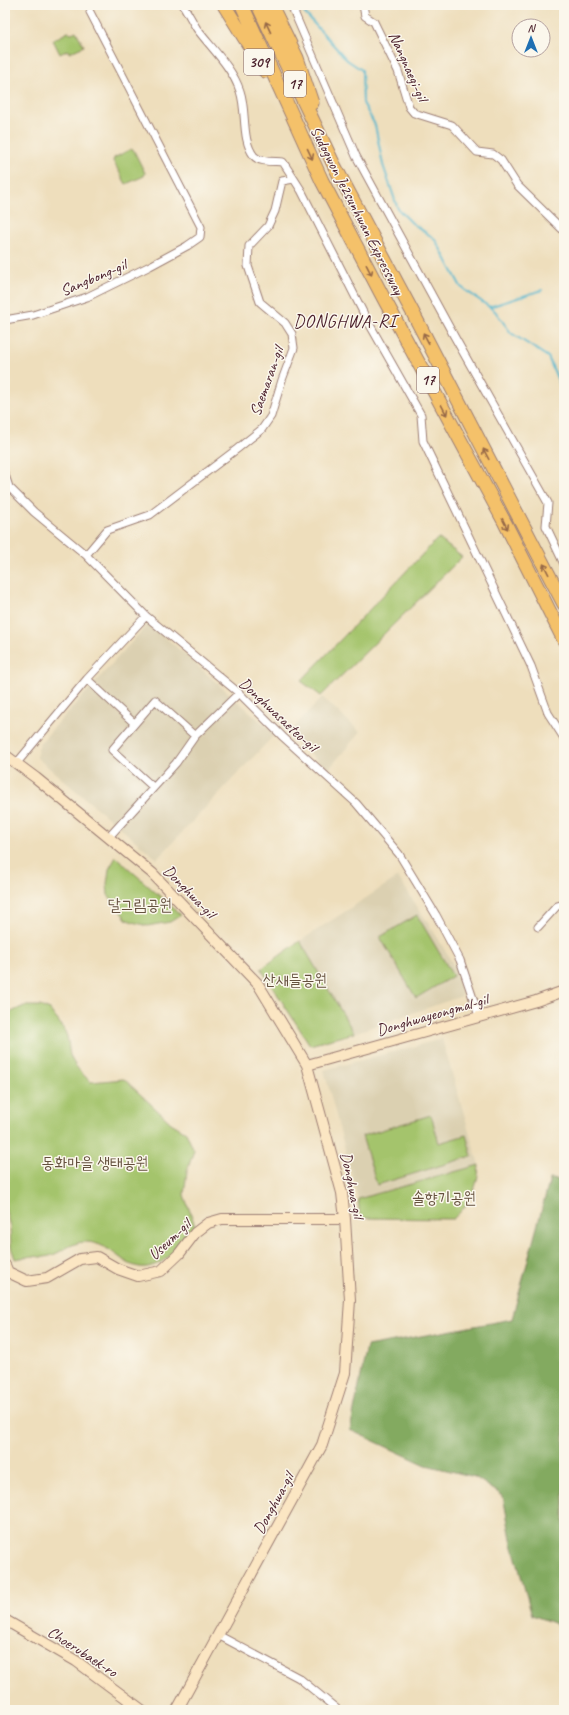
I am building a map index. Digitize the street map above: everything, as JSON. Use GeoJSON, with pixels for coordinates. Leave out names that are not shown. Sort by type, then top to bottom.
{"type":"FeatureCollection","features":[{"type":"Feature","properties":{"kind":"highway","name":"309"},"geometry":{"type":"LineString","coordinates":[[224,5],[293,119]]}},
{"type":"Feature","properties":{"kind":"highway","name":"Sudogwon Je2sunhwan Expressway"},"geometry":{"type":"LineString","coordinates":[[242,5],[322,181],[382,297],[505,523],[564,640]]}},
{"type":"Feature","properties":{"kind":"highway","name":"Sudogwon Je2sunhwan Expressway"},"geometry":{"type":"LineString","coordinates":[[258,5],[333,163],[413,313],[564,604]]}},
{"type":"Feature","properties":{"kind":"highway","name":"309"},"geometry":{"type":"LineString","coordinates":[[271,5],[297,58],[333,163]]}},
{"type":"Feature","properties":{"kind":"street"},"geometry":{"type":"LineString","coordinates":[[183,5],[196,28],[227,65],[240,91],[246,123],[247,146],[256,158],[266,161],[283,162],[302,190],[366,318],[421,415],[423,441],[528,659],[548,713],[564,738]]}},
{"type":"Feature","properties":{"kind":"street"},"geometry":{"type":"LineString","coordinates":[[292,5],[356,156],[548,504],[546,526],[564,564]]}},
{"type":"Feature","properties":{"kind":"street","name":"Nangnaegi-gil"},"geometry":{"type":"LineString","coordinates":[[363,5],[364,16],[374,22],[398,71],[409,107],[414,113],[452,124],[477,152],[493,154],[501,160],[516,184],[564,231]]}},
{"type":"Feature","properties":{"kind":"street","name":"Sangbong-gil"},"geometry":{"type":"LineString","coordinates":[[5,320],[33,315],[87,297],[200,238],[200,227],[90,12]]}},
{"type":"Feature","properties":{"kind":"street","name":"Saemaran-gil"},"geometry":{"type":"LineString","coordinates":[[86,555],[107,530],[150,515],[237,449],[262,428],[271,416],[294,348],[292,334],[285,323],[260,302],[248,266],[249,246],[268,226],[276,211],[282,181],[294,179]]}},
{"type":"Feature","properties":{"kind":"street","name":"Donghwasaeteo-gil"},"geometry":{"type":"LineString","coordinates":[[5,475],[10,487],[34,512],[86,555],[146,616],[239,693],[283,738],[356,803],[399,854],[436,915],[460,960],[479,1016]]}},
{"type":"Feature","properties":{"kind":"street"},"geometry":{"type":"LineString","coordinates":[[16,764],[88,679],[146,616]]}},
{"type":"Feature","properties":{"kind":"street"},"geometry":{"type":"LineString","coordinates":[[88,679],[134,724]]}},
{"type":"Feature","properties":{"kind":"street"},"geometry":{"type":"LineString","coordinates":[[108,838],[176,763],[195,736],[239,693]]}},
{"type":"Feature","properties":{"kind":"street"},"geometry":{"type":"LineString","coordinates":[[153,787],[112,750],[155,700],[195,736]]}},
{"type":"Feature","properties":{"kind":"street","name":"Donghwa-gil"},"geometry":{"type":"LineString","coordinates":[[5,755],[152,873],[258,984],[308,1065],[342,1194],[350,1300],[345,1373],[322,1445],[177,1710]]}},
{"type":"Feature","properties":{"kind":"street"},"geometry":{"type":"LineString","coordinates":[[538,927],[557,906],[564,904]]}},
{"type":"Feature","properties":{"kind":"street","name":"Donghwayeongmal-gil"},"geometry":{"type":"LineString","coordinates":[[308,1065],[536,1001],[564,990]]}},
{"type":"Feature","properties":{"kind":"street","name":"Useum-gil"},"geometry":{"type":"LineString","coordinates":[[5,1265],[8,1272],[27,1281],[48,1278],[80,1259],[97,1257],[118,1269],[138,1276],[161,1271],[179,1254],[195,1233],[208,1224],[222,1219],[345,1219]]}},
{"type":"Feature","properties":{"kind":"street","name":"Choerubaek-ro"},"geometry":{"type":"LineString","coordinates":[[5,1620],[76,1661],[142,1710]]}},
{"type":"Feature","properties":{"kind":"street"},"geometry":{"type":"LineString","coordinates":[[218,1635],[299,1678],[338,1710]]}},
{"type":"Feature","properties":{"kind":"shaded area"},"geometry":{"type":"Polygon","coordinates":[[[149,623],[275,734],[157,859],[36,757],[40,743],[149,623]]]}},
{"type":"Feature","properties":{"kind":"shaded area"},"geometry":{"type":"Polygon","coordinates":[[[322,697],[360,732],[328,770],[288,734],[322,697]]]}},
{"type":"Feature","properties":{"kind":"shaded area"},"geometry":{"type":"Polygon","coordinates":[[[398,877],[437,937],[455,968],[462,996],[354,1033],[300,941],[398,877]]]}},
{"type":"Feature","properties":{"kind":"shaded area"},"geometry":{"type":"Polygon","coordinates":[[[442,1039],[479,1165],[358,1199],[324,1070],[442,1039]]]}},
{"type":"Feature","properties":{"kind":"green space"},"geometry":{"type":"Polygon","coordinates":[[[76,31],[84,46],[69,53],[68,50],[60,54],[53,40],[68,32],[72,33],[76,31]]]}},
{"type":"Feature","properties":{"kind":"green space"},"geometry":{"type":"Polygon","coordinates":[[[131,149],[134,151],[145,173],[144,176],[126,184],[113,161],[114,158],[131,149]]]}},
{"type":"Feature","properties":{"kind":"green space"},"geometry":{"type":"Polygon","coordinates":[[[438,538],[462,557],[321,696],[301,681],[438,538]]]}},
{"type":"Feature","properties":{"kind":"green space","name":"달그림공원"},"geometry":{"type":"Polygon","coordinates":[[[116,857],[181,915],[170,922],[147,926],[127,920],[108,895],[107,884],[109,869],[116,857]]]}},
{"type":"Feature","properties":{"kind":"green space"},"geometry":{"type":"Polygon","coordinates":[[[417,915],[453,976],[416,998],[380,937],[417,915]]]}},
{"type":"Feature","properties":{"kind":"green space","name":"산새들공원"},"geometry":{"type":"Polygon","coordinates":[[[300,941],[354,1033],[310,1045],[261,969],[300,941]]]}},
{"type":"Feature","properties":{"kind":"green space","name":"동화마을 생태공원"},"geometry":{"type":"Polygon","coordinates":[[[24,1006],[40,1006],[50,1010],[66,1033],[70,1055],[74,1063],[81,1073],[91,1082],[124,1079],[171,1123],[186,1132],[194,1150],[187,1171],[184,1195],[196,1228],[181,1245],[164,1260],[154,1265],[144,1267],[133,1265],[105,1247],[90,1242],[75,1244],[50,1256],[33,1256],[15,1259],[11,1247],[10,1227],[5,1208],[5,1015],[24,1006]]]}},
{"type":"Feature","properties":{"kind":"green space"},"geometry":{"type":"Polygon","coordinates":[[[431,1115],[439,1143],[466,1135],[472,1156],[377,1185],[362,1136],[431,1115]]]}},
{"type":"Feature","properties":{"kind":"green space","name":"솔향기공원"},"geometry":{"type":"Polygon","coordinates":[[[479,1165],[477,1181],[472,1195],[453,1219],[360,1218],[358,1199],[479,1165]]]}},
{"type":"Feature","properties":{"kind":"green space"},"geometry":{"type":"Polygon","coordinates":[[[550,1179],[564,1180],[564,1627],[532,1615],[512,1544],[503,1496],[475,1477],[426,1465],[350,1430],[367,1346],[512,1319],[550,1179]]]}},
{"type":"Feature","properties":{"kind":"waterway"},"geometry":{"type":"LineString","coordinates":[[301,9],[347,60],[362,70],[363,103],[375,125],[383,165],[398,209],[412,223],[435,239],[461,287],[495,311],[511,333],[548,357],[564,394]]}},
{"type":"Feature","properties":{"kind":"waterway"},"geometry":{"type":"LineString","coordinates":[[489,307],[542,290]]}},
{"type":"Feature","properties":{"kind":"district","name":"DONGHWA-RI"},"geometry":{"type":"Point","coordinates":[345,321]}}]}
